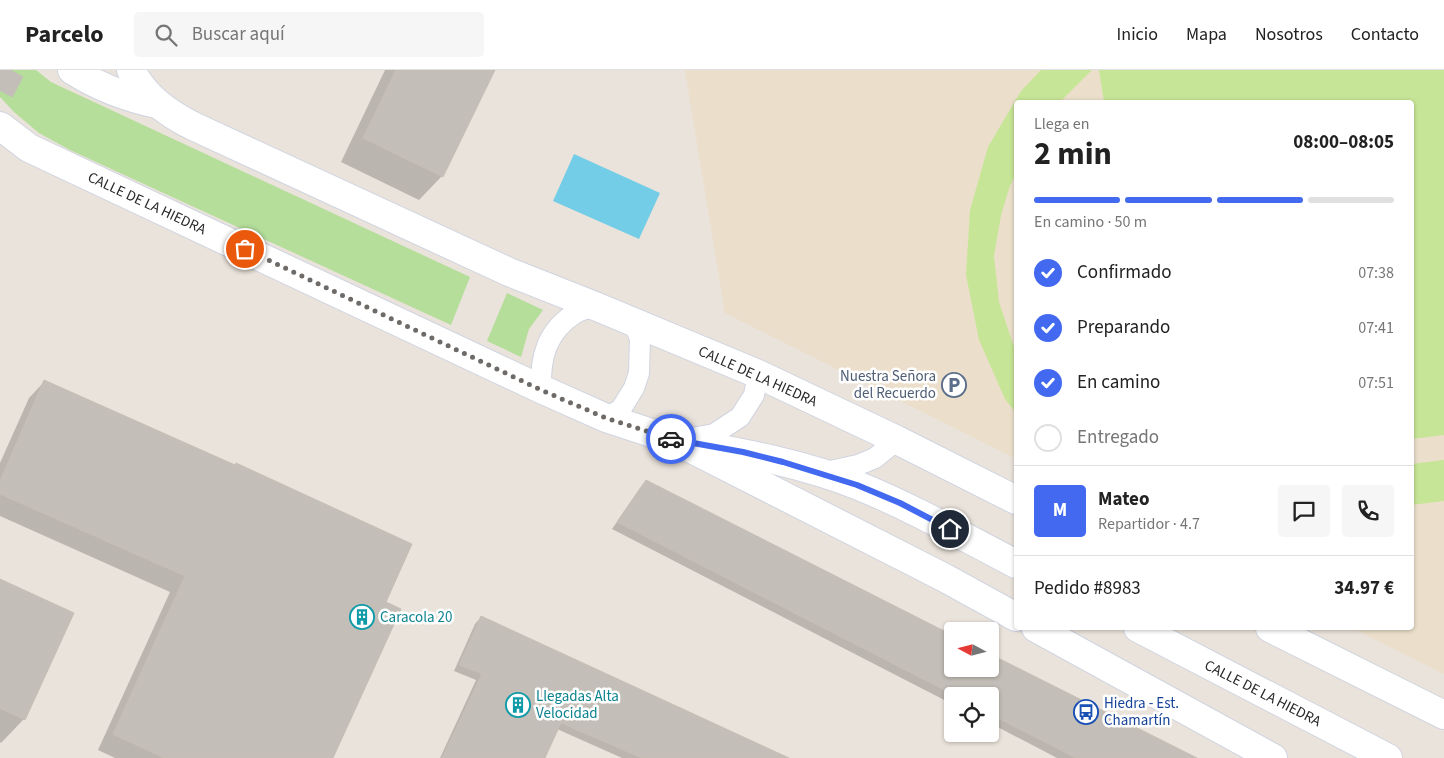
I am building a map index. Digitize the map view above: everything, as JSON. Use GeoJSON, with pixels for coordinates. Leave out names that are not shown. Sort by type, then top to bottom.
{"type":"FeatureCollection","features":[{"type":"Feature","properties":{"kind":"main road","name":"CALLE DE LA HIEDRA"},"geometry":{"type":"LineString","coordinates":[[72,70],[138,100],[157,104]]}},
{"type":"Feature","properties":{"kind":"main road","name":"CALLE DE LA HIEDRA"},"geometry":{"type":"LineString","coordinates":[[132,70],[137,81],[157,104],[193,126],[500,268],[758,374],[897,440],[1014,499]]}},
{"type":"Feature","properties":{"kind":"main road","name":"CALLE DE LA HIEDRA"},"geometry":{"type":"LineString","coordinates":[[0,126],[29,148],[541,390],[606,418],[676,441],[945,578],[1014,616]]}},
{"type":"Feature","properties":{"kind":"main road","name":"CALLE DE LA HIEDRA"},"geometry":{"type":"LineString","coordinates":[[676,441],[743,452],[783,462],[857,485],[900,503],[1014,563]]}},
{"type":"Feature","properties":{"kind":"main road"},"geometry":{"type":"LineString","coordinates":[[1040,630],[1273,758]]}},
{"type":"Feature","properties":{"kind":"main road","name":"CALLE DE LA HIEDRA"},"geometry":{"type":"LineString","coordinates":[[1142,630],[1388,758]]}},
{"type":"Feature","properties":{"kind":"main road"},"geometry":{"type":"LineString","coordinates":[[1274,630],[1444,715]]}},
{"type":"Feature","properties":{"kind":"lane"},"geometry":{"type":"LineString","coordinates":[[541,390],[540,369],[546,346],[560,325],[575,313],[595,306]]}},
{"type":"Feature","properties":{"kind":"lane"},"geometry":{"type":"LineString","coordinates":[[606,418],[621,409],[634,388],[639,373],[640,338],[632,321]]}},
{"type":"Feature","properties":{"kind":"lane"},"geometry":{"type":"LineString","coordinates":[[676,441],[714,434],[740,416],[754,395],[758,374]]}},
{"type":"Feature","properties":{"kind":"lane"},"geometry":{"type":"LineString","coordinates":[[819,473],[858,465],[875,458],[897,440]]}},
{"type":"Feature","properties":{"kind":"shaded area"},"geometry":{"type":"Polygon","coordinates":[[[685,70],[1444,70],[1444,674],[1356,630],[1414,630],[1414,100],[1014,100],[1014,458],[725,313],[685,70]]]}},
{"type":"Feature","properties":{"kind":"green space"},"geometry":{"type":"Polygon","coordinates":[[[0,70],[36,70],[51,82],[470,277],[451,325],[70,150],[39,133],[14,112],[0,97],[0,70]]]}},
{"type":"Feature","properties":{"kind":"green space"},"geometry":{"type":"Polygon","coordinates":[[[1041,70],[1092,70],[1062,100],[1016,100],[1021,91],[1041,70]]]}},
{"type":"Feature","properties":{"kind":"green space"},"geometry":{"type":"Polygon","coordinates":[[[1099,70],[1444,70],[1444,435],[1414,439],[1414,100],[1104,100],[1099,70]]]}},
{"type":"Feature","properties":{"kind":"green space"},"geometry":{"type":"Polygon","coordinates":[[[1014,103],[1014,177],[1001,215],[994,256],[999,302],[1014,347],[1014,410],[1005,399],[979,340],[966,275],[970,210],[988,147],[1014,103]]]}},
{"type":"Feature","properties":{"kind":"green space"},"geometry":{"type":"Polygon","coordinates":[[[507,293],[543,310],[529,329],[521,357],[487,341],[507,293]]]}},
{"type":"Feature","properties":{"kind":"green space"},"geometry":{"type":"Polygon","coordinates":[[[1444,460],[1444,501],[1414,505],[1414,464],[1444,460]]]}},
{"type":"Feature","properties":{"kind":"water"},"geometry":{"type":"Polygon","coordinates":[[[574,154],[660,193],[639,239],[553,201],[574,154]]]}},
{"type":"Feature","properties":{"kind":"building"},"geometry":{"type":"Polygon","coordinates":[[[396,70],[495,70],[443,177],[363,138],[396,70]]]}},
{"type":"Feature","properties":{"kind":"building"},"geometry":{"type":"Polygon","coordinates":[[[44,380],[235,465],[236,463],[412,544],[386,602],[401,609],[333,758],[164,758],[113,734],[185,576],[0,494],[0,481],[44,380]]]}},
{"type":"Feature","properties":{"kind":"building"},"geometry":{"type":"Polygon","coordinates":[[[646,480],[944,631],[944,678],[999,678],[999,659],[1197,758],[1076,758],[999,719],[999,687],[944,687],[944,690],[617,522],[646,480]]]}},
{"type":"Feature","properties":{"kind":"building"},"geometry":{"type":"Polygon","coordinates":[[[0,579],[74,613],[25,720],[0,708],[0,579]]]}},
{"type":"Feature","properties":{"kind":"building"},"geometry":{"type":"Polygon","coordinates":[[[481,616],[789,758],[642,758],[561,723],[545,758],[442,758],[482,674],[459,665],[481,616]]]}},
{"type":"Feature","properties":{"kind":"tunnel"},"geometry":{"type":"LineString","coordinates":[[0,91],[11,70]]}},
{"type":"Feature","properties":{"kind":"way so far"},"geometry":{"type":"LineString","coordinates":[[245,249],[541,390],[606,418],[671,439]]}},
{"type":"Feature","properties":{"kind":"place","name":"Nuestra Señora del Recuerdo"},"geometry":{"type":"Point","coordinates":[954,385]}},
{"type":"Feature","properties":{"kind":"place","name":"Caracola 20"},"geometry":{"type":"Point","coordinates":[362,617]}},
{"type":"Feature","properties":{"kind":"place","name":"Llegadas Alta Velocidad"},"geometry":{"type":"Point","coordinates":[518,705]}},
{"type":"Feature","properties":{"kind":"place","name":"Hiedra - Est. Chamartín"},"geometry":{"type":"Point","coordinates":[1086,712]}},
{"type":"Feature","properties":{"kind":"route"},"geometry":{"type":"LineString","coordinates":[[671,439],[743,452],[783,462],[857,485],[900,503],[950,529]]}}]}
